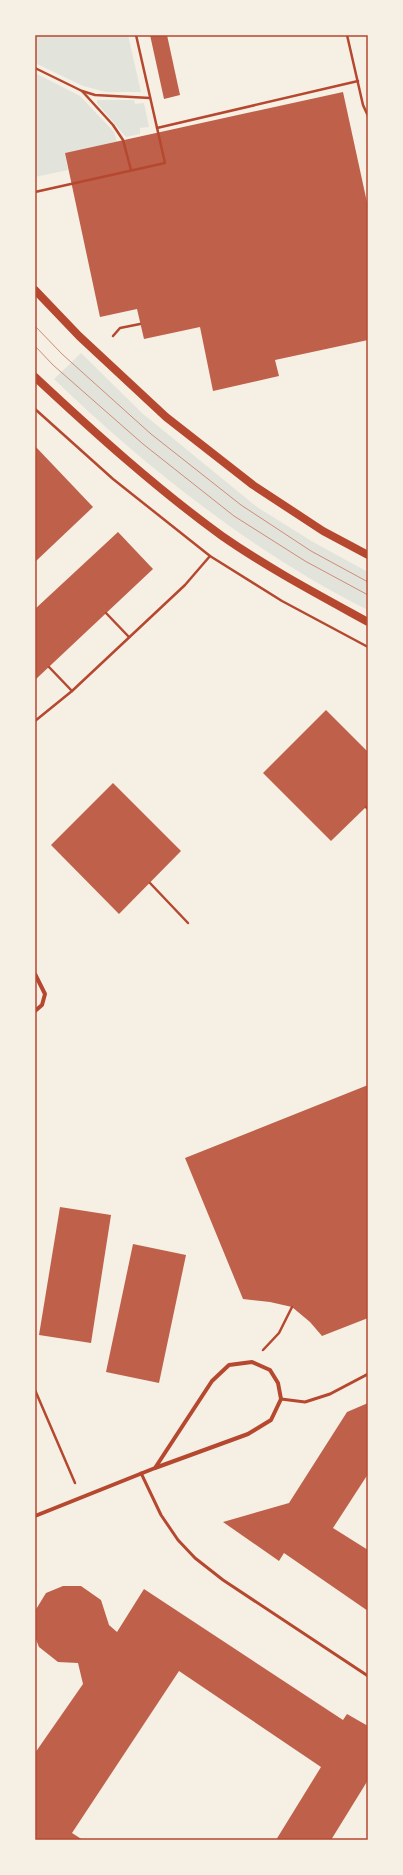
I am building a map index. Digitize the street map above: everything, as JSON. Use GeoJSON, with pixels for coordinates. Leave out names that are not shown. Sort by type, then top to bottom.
{"type":"FeatureCollection","features":[{"type":"Feature","properties":{"kind":"main road"},"geometry":{"type":"LineString","coordinates":[[35,290],[79,336],[166,417],[253,485],[323,531],[368,555]]}},
{"type":"Feature","properties":{"kind":"main road"},"geometry":{"type":"LineString","coordinates":[[35,377],[128,462],[222,536],[294,581],[368,622]]}},
{"type":"Feature","properties":{"kind":"street"},"geometry":{"type":"LineString","coordinates":[[35,974],[45,994],[42,1004],[35,1011]]}},
{"type":"Feature","properties":{"kind":"street"},"geometry":{"type":"LineString","coordinates":[[35,1516],[155,1468],[248,1434],[271,1420],[281,1399],[278,1383],[270,1370],[252,1362],[230,1365],[212,1381],[155,1468]]}},
{"type":"Feature","properties":{"kind":"lane"},"geometry":{"type":"LineString","coordinates":[[281,1399],[305,1402],[330,1394],[368,1374]]}},
{"type":"Feature","properties":{"kind":"lane"},"geometry":{"type":"LineString","coordinates":[[141,1474],[161,1514],[178,1540],[195,1558],[223,1580],[368,1676]]}},
{"type":"Feature","properties":{"kind":"path"},"geometry":{"type":"LineString","coordinates":[[35,192],[165,163],[136,35]]}},
{"type":"Feature","properties":{"kind":"path"},"geometry":{"type":"LineString","coordinates":[[347,35],[363,105],[368,116]]}},
{"type":"Feature","properties":{"kind":"path"},"geometry":{"type":"LineString","coordinates":[[35,68],[82,91],[95,95],[151,98]]}},
{"type":"Feature","properties":{"kind":"path"},"geometry":{"type":"LineString","coordinates":[[157,128],[358,81]]}},
{"type":"Feature","properties":{"kind":"path"},"geometry":{"type":"LineString","coordinates":[[82,91],[113,125],[123,140],[131,170]]}},
{"type":"Feature","properties":{"kind":"path"},"geometry":{"type":"LineString","coordinates":[[113,336],[120,328],[140,324]]}},
{"type":"Feature","properties":{"kind":"path"},"geometry":{"type":"LineString","coordinates":[[35,721],[72,691],[185,585],[210,556]]}},
{"type":"Feature","properties":{"kind":"path"},"geometry":{"type":"LineString","coordinates":[[106,613],[129,637]]}},
{"type":"Feature","properties":{"kind":"path"},"geometry":{"type":"LineString","coordinates":[[49,667],[72,691]]}},
{"type":"Feature","properties":{"kind":"path"},"geometry":{"type":"LineString","coordinates":[[150,883],[188,923]]}},
{"type":"Feature","properties":{"kind":"path"},"geometry":{"type":"LineString","coordinates":[[252,1362],[279,1333],[292,1307]]}},
{"type":"Feature","properties":{"kind":"path"},"geometry":{"type":"LineString","coordinates":[[35,1390],[81,1497]]}},
{"type":"Feature","properties":{"kind":"shaded area"},"geometry":{"type":"Polygon","coordinates":[[[35,35],[128,35],[141,92],[106,92],[83,86],[35,63],[35,35]]]}},
{"type":"Feature","properties":{"kind":"shaded area"},"geometry":{"type":"Polygon","coordinates":[[[35,73],[80,96],[114,132],[117,142],[65,153],[68,170],[35,177],[35,73]]]}},
{"type":"Feature","properties":{"kind":"shaded area"},"geometry":{"type":"Polygon","coordinates":[[[97,100],[134,100],[135,104],[144,103],[149,127],[140,128],[140,134],[126,137],[97,103],[97,100]]]}},
{"type":"Feature","properties":{"kind":"shaded area"},"geometry":{"type":"Polygon","coordinates":[[[81,353],[142,413],[257,507],[313,542],[368,572],[368,610],[284,562],[202,506],[163,476],[89,412],[54,379],[81,353]]]}},
{"type":"Feature","properties":{"kind":"building"},"geometry":{"type":"Polygon","coordinates":[[[150,35],[167,35],[180,95],[164,99],[150,35]]]}},
{"type":"Feature","properties":{"kind":"building"},"geometry":{"type":"Polygon","coordinates":[[[343,92],[368,207],[368,340],[275,360],[279,376],[213,391],[200,327],[144,339],[137,309],[100,317],[65,153],[343,92]]]}},
{"type":"Feature","properties":{"kind":"building"},"geometry":{"type":"Polygon","coordinates":[[[35,446],[93,507],[35,562],[35,446]]]}},
{"type":"Feature","properties":{"kind":"building"},"geometry":{"type":"Polygon","coordinates":[[[118,532],[153,569],[35,680],[35,609],[118,532]]]}},
{"type":"Feature","properties":{"kind":"building"},"geometry":{"type":"Polygon","coordinates":[[[326,710],[368,752],[368,805],[331,841],[263,773],[326,710]]]}},
{"type":"Feature","properties":{"kind":"building"},"geometry":{"type":"Polygon","coordinates":[[[113,783],[181,851],[119,914],[51,845],[113,783]]]}},
{"type":"Feature","properties":{"kind":"building"},"geometry":{"type":"Polygon","coordinates":[[[368,1085],[368,1318],[322,1336],[310,1322],[292,1307],[270,1302],[243,1299],[185,1158],[368,1085]]]}},
{"type":"Feature","properties":{"kind":"building"},"geometry":{"type":"Polygon","coordinates":[[[60,1207],[111,1215],[91,1343],[39,1335],[60,1207]]]}},
{"type":"Feature","properties":{"kind":"building"},"geometry":{"type":"Polygon","coordinates":[[[133,1244],[186,1255],[159,1383],[106,1372],[133,1244]]]}},
{"type":"Feature","properties":{"kind":"building"},"geometry":{"type":"Polygon","coordinates":[[[368,1403],[368,1474],[333,1528],[368,1550],[368,1611],[284,1553],[279,1561],[223,1522],[289,1503],[347,1412],[368,1403]]]}},
{"type":"Feature","properties":{"kind":"building"},"geometry":{"type":"Polygon","coordinates":[[[63,1586],[81,1586],[101,1600],[109,1625],[117,1632],[144,1589],[343,1720],[347,1714],[368,1726],[368,1780],[331,1840],[276,1840],[321,1767],[179,1671],[72,1833],[83,1840],[35,1840],[35,1753],[83,1684],[78,1663],[58,1662],[39,1647],[35,1637],[35,1611],[46,1593],[63,1586]]]}},
{"type":"Feature","properties":{"kind":"tram line"},"geometry":{"type":"LineString","coordinates":[[35,326],[62,354],[151,434],[241,505],[311,551],[368,582]]}},
{"type":"Feature","properties":{"kind":"tram line"},"geometry":{"type":"LineString","coordinates":[[35,346],[53,365],[143,444],[234,516],[305,561],[368,595]]}}]}
